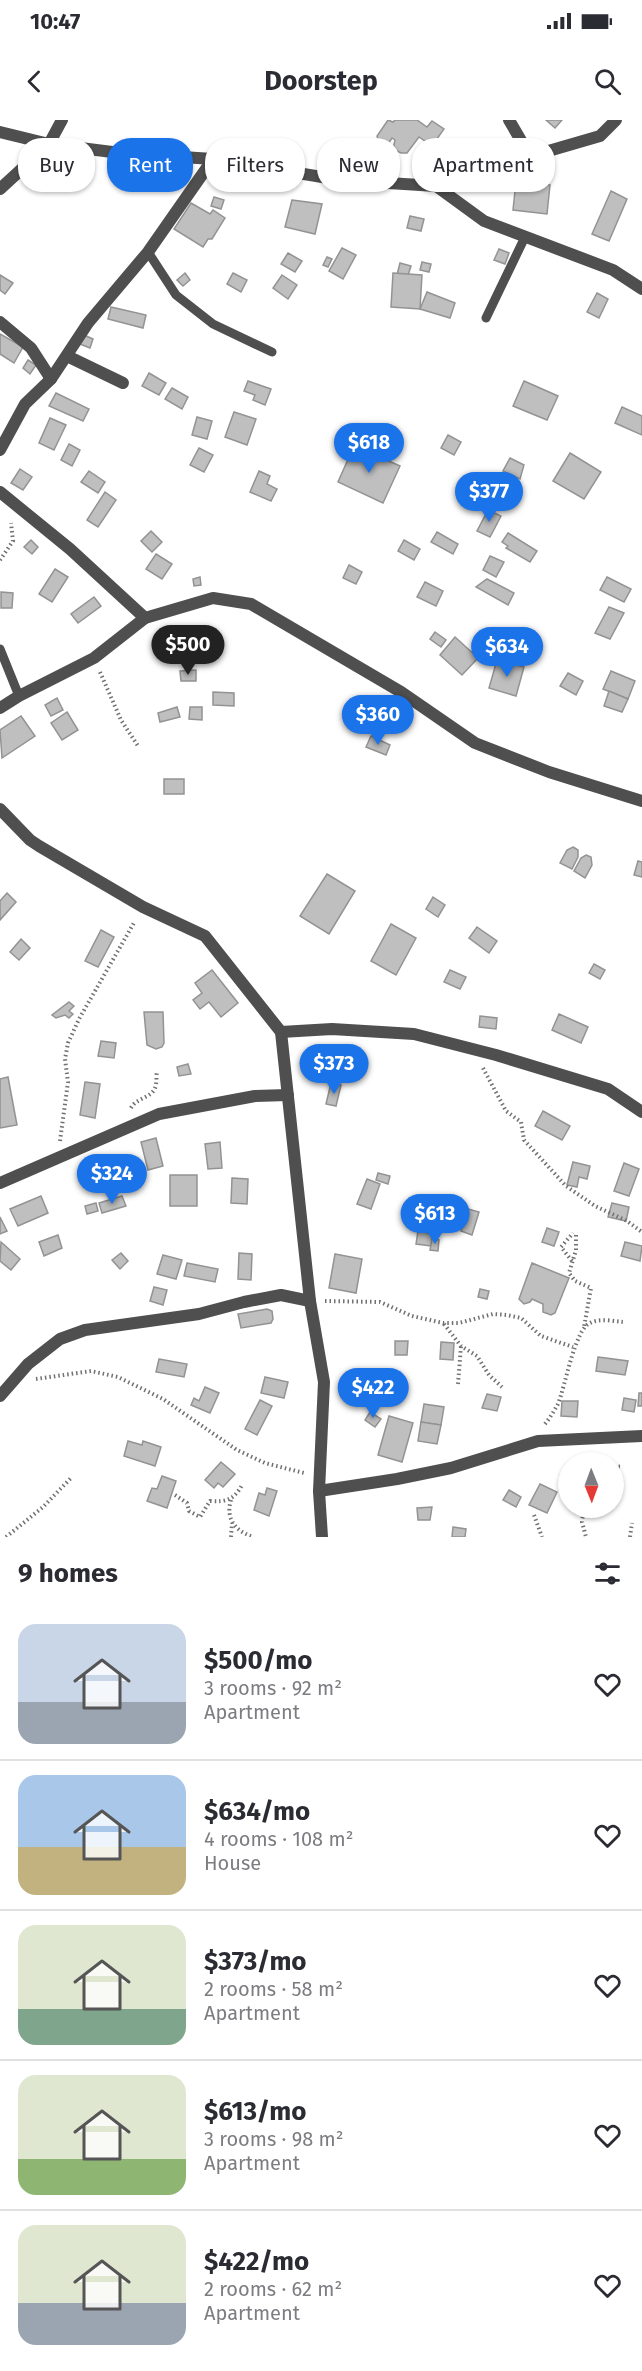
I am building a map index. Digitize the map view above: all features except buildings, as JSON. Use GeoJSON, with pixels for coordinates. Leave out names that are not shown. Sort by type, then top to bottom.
{"type":"FeatureCollection","features":[{"type":"Feature","properties":{"kind":"street"},"geometry":{"type":"LineString","coordinates":[[52,138],[62,120]]}},
{"type":"Feature","properties":{"kind":"street"},"geometry":{"type":"LineString","coordinates":[[509,120],[520,138]]}},
{"type":"Feature","properties":{"kind":"street"},"geometry":{"type":"LineString","coordinates":[[555,149],[600,136],[616,120]]}},
{"type":"Feature","properties":{"kind":"street"},"geometry":{"type":"LineString","coordinates":[[0,132],[24,138]]}},
{"type":"Feature","properties":{"kind":"street"},"geometry":{"type":"LineString","coordinates":[[95,150],[205,158]]}},
{"type":"Feature","properties":{"kind":"street"},"geometry":{"type":"LineString","coordinates":[[0,450],[25,404],[51,379],[88,322],[148,252],[205,170]]}},
{"type":"Feature","properties":{"kind":"street"},"geometry":{"type":"LineString","coordinates":[[0,189],[18,172]]}},
{"type":"Feature","properties":{"kind":"street"},"geometry":{"type":"LineString","coordinates":[[305,174],[340,180],[412,184]]}},
{"type":"Feature","properties":{"kind":"street"},"geometry":{"type":"LineString","coordinates":[[444,192],[484,221],[614,270],[642,289]]}},
{"type":"Feature","properties":{"kind":"street"},"geometry":{"type":"LineString","coordinates":[[0,322],[31,348],[51,379]]}},
{"type":"Feature","properties":{"kind":"street"},"geometry":{"type":"LineString","coordinates":[[67,356],[123,383]]}},
{"type":"Feature","properties":{"kind":"street"},"geometry":{"type":"LineString","coordinates":[[0,492],[70,549],[145,618]]}},
{"type":"Feature","properties":{"kind":"street"},"geometry":{"type":"LineString","coordinates":[[0,708],[94,658],[145,618],[213,598],[251,604],[401,692],[475,743],[549,772],[642,801]]}},
{"type":"Feature","properties":{"kind":"street"},"geometry":{"type":"LineString","coordinates":[[0,809],[30,840],[143,907],[205,936],[281,1032],[310,1301],[324,1382],[319,1491],[322,1537]]}},
{"type":"Feature","properties":{"kind":"street"},"geometry":{"type":"LineString","coordinates":[[281,1032],[332,1029],[414,1034],[608,1089],[642,1112]]}},
{"type":"Feature","properties":{"kind":"street"},"geometry":{"type":"LineString","coordinates":[[0,1183],[159,1114],[255,1096],[288,1095]]}},
{"type":"Feature","properties":{"kind":"street"},"geometry":{"type":"LineString","coordinates":[[0,1396],[21,1372],[60,1340],[85,1330],[199,1314],[281,1295],[310,1301]]}},
{"type":"Feature","properties":{"kind":"street"},"geometry":{"type":"LineString","coordinates":[[319,1491],[397,1479],[451,1467],[538,1442],[642,1436]]}},
{"type":"Feature","properties":{"kind":"lane"},"geometry":{"type":"LineString","coordinates":[[486,318],[525,237]]}},
{"type":"Feature","properties":{"kind":"lane"},"geometry":{"type":"LineString","coordinates":[[148,252],[176,295],[213,324],[272,352]]}},
{"type":"Feature","properties":{"kind":"lane"},"geometry":{"type":"LineString","coordinates":[[0,649],[19,696]]}},
{"type":"Feature","properties":{"kind":"path"},"geometry":{"type":"LineString","coordinates":[[0,560],[13,541],[11,516],[14,502]]}},
{"type":"Feature","properties":{"kind":"path"},"geometry":{"type":"LineString","coordinates":[[94,658],[122,720],[138,746]]}},
{"type":"Feature","properties":{"kind":"path"},"geometry":{"type":"LineString","coordinates":[[57,1158],[68,1082],[65,1059],[68,1043],[79,1019],[143,907]]}},
{"type":"Feature","properties":{"kind":"path"},"geometry":{"type":"LineString","coordinates":[[473,1049],[506,1111],[521,1122],[524,1140],[566,1186],[595,1206],[627,1221],[642,1232]]}},
{"type":"Feature","properties":{"kind":"path"},"geometry":{"type":"LineString","coordinates":[[129,1126],[133,1103],[155,1088],[157,1072]]}},
{"type":"Feature","properties":{"kind":"path"},"geometry":{"type":"LineString","coordinates":[[572,1261],[561,1247],[574,1234],[576,1250],[569,1273],[576,1281],[591,1288],[584,1328]]}},
{"type":"Feature","properties":{"kind":"path"},"geometry":{"type":"LineString","coordinates":[[310,1301],[380,1302],[412,1316],[443,1323],[459,1323],[493,1314],[507,1315],[520,1318],[541,1336],[573,1347]]}},
{"type":"Feature","properties":{"kind":"path"},"geometry":{"type":"LineString","coordinates":[[538,1442],[542,1429],[557,1404],[570,1371],[573,1347],[584,1328],[588,1323],[595,1321],[623,1322]]}},
{"type":"Feature","properties":{"kind":"path"},"geometry":{"type":"LineString","coordinates":[[443,1323],[461,1346],[477,1356],[489,1375],[502,1387]]}},
{"type":"Feature","properties":{"kind":"path"},"geometry":{"type":"LineString","coordinates":[[458,1384],[461,1346]]}},
{"type":"Feature","properties":{"kind":"path"},"geometry":{"type":"LineString","coordinates":[[21,1372],[42,1379],[91,1371],[118,1377],[164,1399],[237,1450],[253,1458],[320,1477]]}},
{"type":"Feature","properties":{"kind":"path"},"geometry":{"type":"LineString","coordinates":[[6,1537],[43,1507],[71,1478]]}},
{"type":"Feature","properties":{"kind":"path"},"geometry":{"type":"LineString","coordinates":[[231,1537],[231,1500],[242,1485]]}},
{"type":"Feature","properties":{"kind":"path"},"geometry":{"type":"LineString","coordinates":[[175,1495],[187,1503],[189,1512],[197,1517],[200,1517],[210,1501],[231,1500]]}},
{"type":"Feature","properties":{"kind":"path"},"geometry":{"type":"LineString","coordinates":[[534,1515],[542,1537]]}},
{"type":"Feature","properties":{"kind":"path"},"geometry":{"type":"LineString","coordinates":[[583,1518],[586,1537]]}},
{"type":"Feature","properties":{"kind":"path"},"geometry":{"type":"LineString","coordinates":[[232,1523],[237,1530],[254,1537]]}},
{"type":"Feature","properties":{"kind":"path"},"geometry":{"type":"LineString","coordinates":[[630,1537],[633,1523]]}}]}
